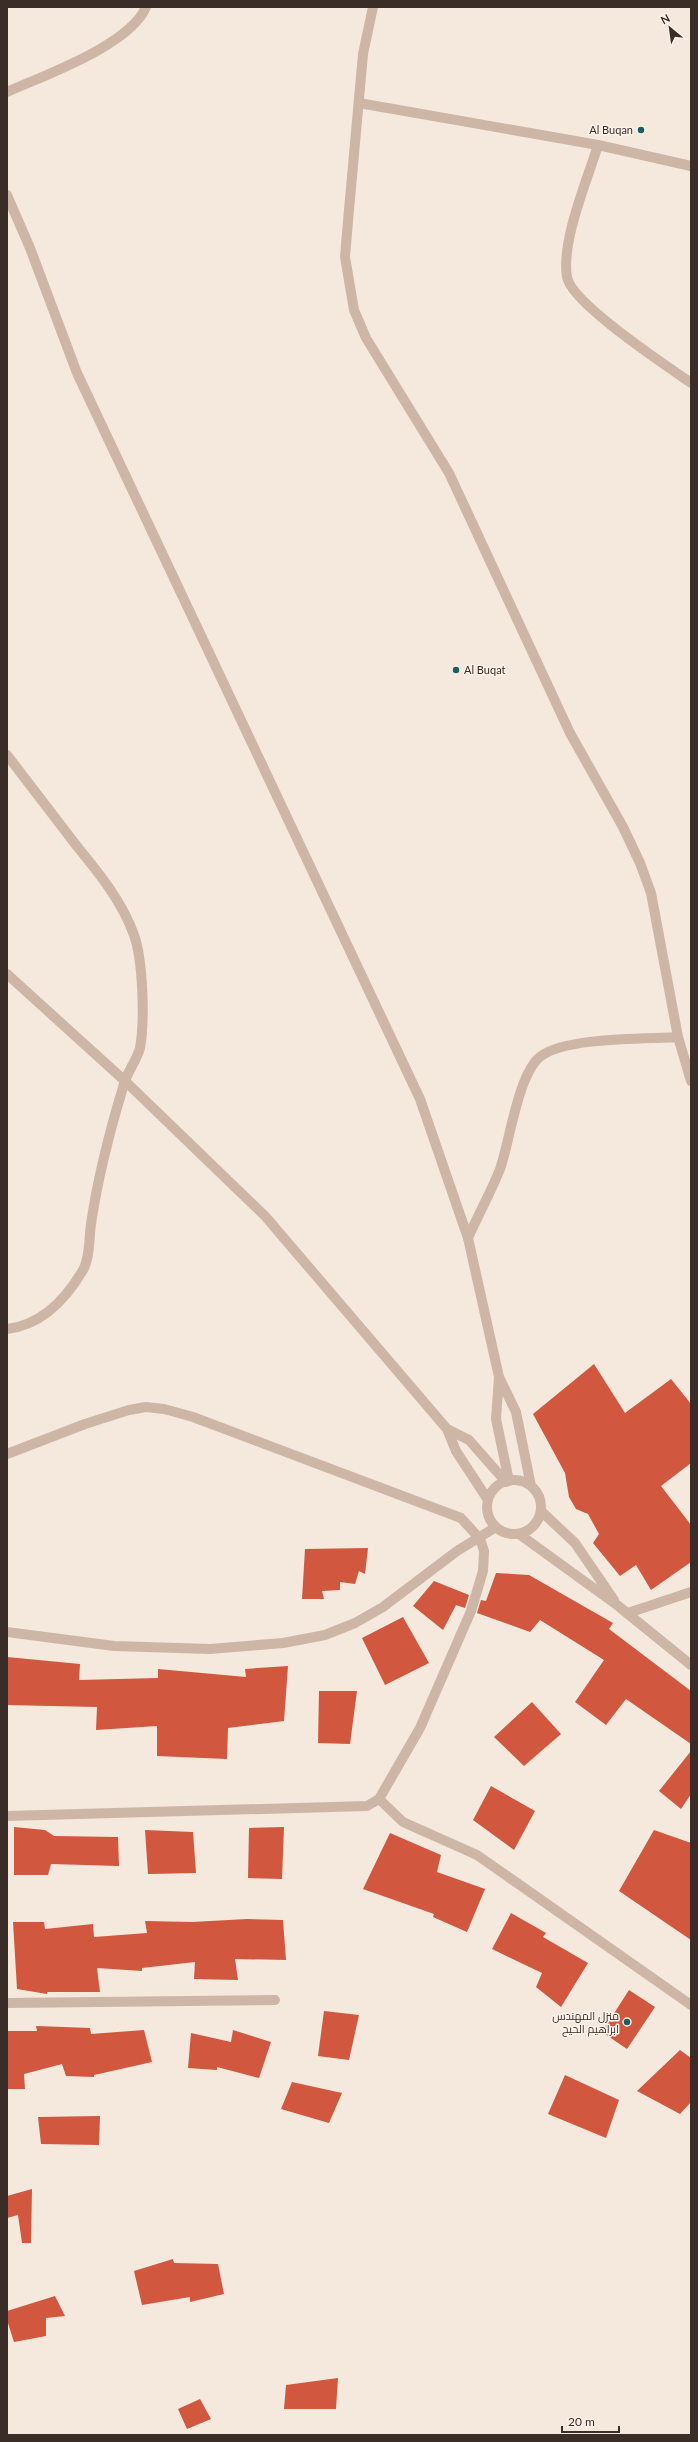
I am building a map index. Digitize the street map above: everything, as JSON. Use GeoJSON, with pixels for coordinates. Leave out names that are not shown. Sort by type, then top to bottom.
{"type":"FeatureCollection","features":[{"type":"Feature","properties":{"kind":"street"},"geometry":{"type":"LineString","coordinates":[[7,92],[102,48],[123,35],[143,14],[146,7]]}},
{"type":"Feature","properties":{"kind":"street"},"geometry":{"type":"LineString","coordinates":[[373,7],[363,54],[345,257],[354,310],[366,338],[449,473],[570,733],[623,827],[640,863],[651,893],[678,1037],[691,1081]]}},
{"type":"Feature","properties":{"kind":"street"},"geometry":{"type":"LineString","coordinates":[[359,103],[598,145],[691,166]]}},
{"type":"Feature","properties":{"kind":"street"},"geometry":{"type":"LineString","coordinates":[[598,145],[567,249],[567,279],[579,297],[603,318],[691,383]]}},
{"type":"Feature","properties":{"kind":"street"},"geometry":{"type":"LineString","coordinates":[[7,195],[30,248],[77,374],[420,1099],[468,1238],[500,1378],[516,1412],[531,1486]]}},
{"type":"Feature","properties":{"kind":"street"},"geometry":{"type":"LineString","coordinates":[[7,754],[103,880],[134,935],[139,955],[141,1032],[140,1049],[125,1081],[97,1183],[84,1268],[65,1297],[43,1317],[17,1328],[7,1329]]}},
{"type":"Feature","properties":{"kind":"street"},"geometry":{"type":"LineString","coordinates":[[7,974],[125,1081],[265,1216],[447,1429],[456,1451],[488,1500]]}},
{"type":"Feature","properties":{"kind":"street"},"geometry":{"type":"LineString","coordinates":[[468,1238],[500,1169],[529,1070],[540,1056],[553,1050],[574,1044],[678,1037]]}},
{"type":"Feature","properties":{"kind":"street"},"geometry":{"type":"LineString","coordinates":[[500,1378],[496,1419],[508,1481]]}},
{"type":"Feature","properties":{"kind":"street"},"geometry":{"type":"LineString","coordinates":[[7,1454],[85,1424],[128,1410],[146,1407],[164,1409],[193,1417],[461,1518],[480,1539],[484,1551],[483,1571],[471,1612],[420,1728],[379,1799],[367,1806],[7,1816]]}},
{"type":"Feature","properties":{"kind":"street"},"geometry":{"type":"LineString","coordinates":[[447,1429],[470,1440],[508,1481]]}},
{"type":"Feature","properties":{"kind":"street"},"geometry":{"type":"LineString","coordinates":[[518,1480],[531,1486],[538,1494],[541,1511],[534,1526],[519,1534],[511,1534],[496,1527],[488,1512],[488,1500],[495,1489],[508,1481],[518,1480]]}},
{"type":"Feature","properties":{"kind":"street"},"geometry":{"type":"LineString","coordinates":[[541,1511],[575,1543],[617,1605]]}},
{"type":"Feature","properties":{"kind":"street"},"geometry":{"type":"LineString","coordinates":[[7,1632],[114,1646],[210,1649],[283,1642],[325,1635],[355,1623],[383,1607],[458,1551],[480,1539],[496,1527]]}},
{"type":"Feature","properties":{"kind":"street"},"geometry":{"type":"LineString","coordinates":[[519,1534],[628,1613],[691,1665]]}},
{"type":"Feature","properties":{"kind":"street"},"geometry":{"type":"LineString","coordinates":[[628,1613],[691,1592]]}},
{"type":"Feature","properties":{"kind":"street"},"geometry":{"type":"LineString","coordinates":[[379,1799],[403,1822],[477,1855],[691,2006]]}},
{"type":"Feature","properties":{"kind":"street"},"geometry":{"type":"LineString","coordinates":[[7,2003],[275,2000]]}},
{"type":"Feature","properties":{"kind":"building"},"geometry":{"type":"Polygon","coordinates":[[[594,1364],[625,1413],[671,1379],[691,1404],[691,1463],[661,1486],[691,1525],[691,1562],[651,1590],[636,1565],[620,1576],[593,1543],[599,1534],[588,1514],[576,1509],[569,1497],[565,1473],[533,1414],[594,1364]]]}},
{"type":"Feature","properties":{"kind":"building"},"geometry":{"type":"Polygon","coordinates":[[[368,1548],[365,1574],[359,1571],[355,1584],[340,1582],[340,1590],[322,1591],[324,1599],[302,1599],[305,1549],[368,1548]]]}},
{"type":"Feature","properties":{"kind":"building"},"geometry":{"type":"Polygon","coordinates":[[[496,1573],[529,1575],[613,1623],[609,1629],[691,1691],[691,1744],[626,1699],[606,1725],[575,1702],[604,1660],[540,1620],[530,1632],[477,1613],[481,1600],[486,1601],[496,1573]]]}},
{"type":"Feature","properties":{"kind":"building"},"geometry":{"type":"Polygon","coordinates":[[[434,1581],[469,1595],[465,1608],[456,1605],[443,1630],[413,1606],[434,1581]]]}},
{"type":"Feature","properties":{"kind":"building"},"geometry":{"type":"Polygon","coordinates":[[[403,1617],[429,1663],[385,1685],[362,1638],[403,1617]]]}},
{"type":"Feature","properties":{"kind":"building"},"geometry":{"type":"Polygon","coordinates":[[[7,1657],[80,1664],[79,1680],[158,1678],[158,1669],[246,1677],[245,1669],[288,1666],[284,1721],[228,1728],[227,1759],[157,1756],[157,1726],[96,1730],[97,1707],[7,1705],[7,1657]]]}},
{"type":"Feature","properties":{"kind":"building"},"geometry":{"type":"Polygon","coordinates":[[[319,1691],[357,1691],[350,1744],[318,1743],[319,1691]]]}},
{"type":"Feature","properties":{"kind":"building"},"geometry":{"type":"Polygon","coordinates":[[[532,1702],[561,1734],[524,1766],[494,1737],[532,1702]]]}},
{"type":"Feature","properties":{"kind":"building"},"geometry":{"type":"Polygon","coordinates":[[[691,1751],[691,1794],[681,1809],[659,1791],[691,1751]]]}},
{"type":"Feature","properties":{"kind":"building"},"geometry":{"type":"Polygon","coordinates":[[[491,1786],[535,1811],[514,1850],[473,1820],[491,1786]]]}},
{"type":"Feature","properties":{"kind":"building"},"geometry":{"type":"Polygon","coordinates":[[[14,1827],[45,1830],[54,1836],[118,1837],[119,1866],[51,1864],[48,1875],[14,1875],[14,1827]]]}},
{"type":"Feature","properties":{"kind":"building"},"geometry":{"type":"Polygon","coordinates":[[[284,1827],[282,1879],[248,1878],[249,1828],[284,1827]]]}},
{"type":"Feature","properties":{"kind":"building"},"geometry":{"type":"Polygon","coordinates":[[[145,1830],[193,1832],[196,1873],[148,1874],[145,1830]]]}},
{"type":"Feature","properties":{"kind":"building"},"geometry":{"type":"Polygon","coordinates":[[[654,1830],[691,1843],[691,1940],[619,1891],[654,1830]]]}},
{"type":"Feature","properties":{"kind":"building"},"geometry":{"type":"Polygon","coordinates":[[[390,1833],[441,1855],[437,1872],[485,1889],[467,1932],[433,1917],[434,1914],[363,1889],[390,1833]]]}},
{"type":"Feature","properties":{"kind":"building"},"geometry":{"type":"Polygon","coordinates":[[[511,1913],[546,1933],[543,1937],[588,1963],[561,2007],[536,1987],[542,1973],[492,1949],[511,1913]]]}},
{"type":"Feature","properties":{"kind":"building"},"geometry":{"type":"Polygon","coordinates":[[[247,1919],[283,1920],[286,1960],[235,1959],[238,1980],[194,1979],[195,1962],[142,1968],[142,1971],[97,1968],[100,1992],[47,1992],[47,1994],[17,1989],[13,1922],[44,1922],[45,1929],[93,1924],[94,1937],[147,1933],[145,1921],[192,1922],[247,1919]]]}},
{"type":"Feature","properties":{"kind":"building","name":"منزل المهندس ابراهيم الحيح"},"geometry":{"type":"Polygon","coordinates":[[[629,1990],[655,2007],[627,2049],[602,2032],[629,1990]]]}},
{"type":"Feature","properties":{"kind":"building"},"geometry":{"type":"Polygon","coordinates":[[[324,2011],[359,2015],[349,2060],[318,2056],[324,2011]]]}},
{"type":"Feature","properties":{"kind":"building"},"geometry":{"type":"Polygon","coordinates":[[[36,2026],[90,2028],[91,2034],[144,2030],[152,2062],[94,2075],[94,2077],[66,2076],[62,2064],[24,2074],[25,2089],[7,2089],[7,2031],[37,2031],[36,2026]]]}},
{"type":"Feature","properties":{"kind":"building"},"geometry":{"type":"Polygon","coordinates":[[[233,2030],[271,2042],[259,2078],[217,2067],[217,2070],[188,2068],[191,2033],[231,2042],[233,2030]]]}},
{"type":"Feature","properties":{"kind":"building"},"geometry":{"type":"Polygon","coordinates":[[[680,2050],[691,2058],[691,2102],[680,2114],[637,2091],[680,2050]]]}},
{"type":"Feature","properties":{"kind":"building"},"geometry":{"type":"Polygon","coordinates":[[[565,2075],[619,2100],[606,2138],[548,2114],[565,2075]]]}},
{"type":"Feature","properties":{"kind":"building"},"geometry":{"type":"Polygon","coordinates":[[[292,2082],[342,2093],[329,2123],[281,2109],[292,2082]]]}},
{"type":"Feature","properties":{"kind":"building"},"geometry":{"type":"Polygon","coordinates":[[[100,2116],[99,2145],[41,2144],[38,2117],[100,2116]]]}},
{"type":"Feature","properties":{"kind":"building"},"geometry":{"type":"Polygon","coordinates":[[[32,2189],[31,2243],[22,2243],[18,2215],[7,2218],[7,2196],[32,2189]]]}},
{"type":"Feature","properties":{"kind":"building"},"geometry":{"type":"Polygon","coordinates":[[[173,2259],[174,2263],[218,2264],[224,2294],[190,2302],[190,2297],[142,2305],[134,2271],[173,2259]]]}},
{"type":"Feature","properties":{"kind":"building"},"geometry":{"type":"Polygon","coordinates":[[[55,2296],[65,2316],[46,2318],[46,2336],[14,2342],[7,2320],[7,2311],[55,2296]]]}},
{"type":"Feature","properties":{"kind":"building"},"geometry":{"type":"Polygon","coordinates":[[[338,2378],[336,2409],[284,2409],[286,2385],[338,2378]]]}},
{"type":"Feature","properties":{"kind":"building"},"geometry":{"type":"Polygon","coordinates":[[[200,2399],[211,2419],[187,2429],[178,2409],[200,2399]]]}},
{"type":"Feature","properties":{"kind":"place","name":"Al Buqan"},"geometry":{"type":"Point","coordinates":[641,130]}},
{"type":"Feature","properties":{"kind":"place","name":"Al Buqat"},"geometry":{"type":"Point","coordinates":[456,670]}},
{"type":"Feature","properties":{"kind":"place","name":"منزل المهندس ابراهيم الحيح"},"geometry":{"type":"Point","coordinates":[627,2022]}}]}
